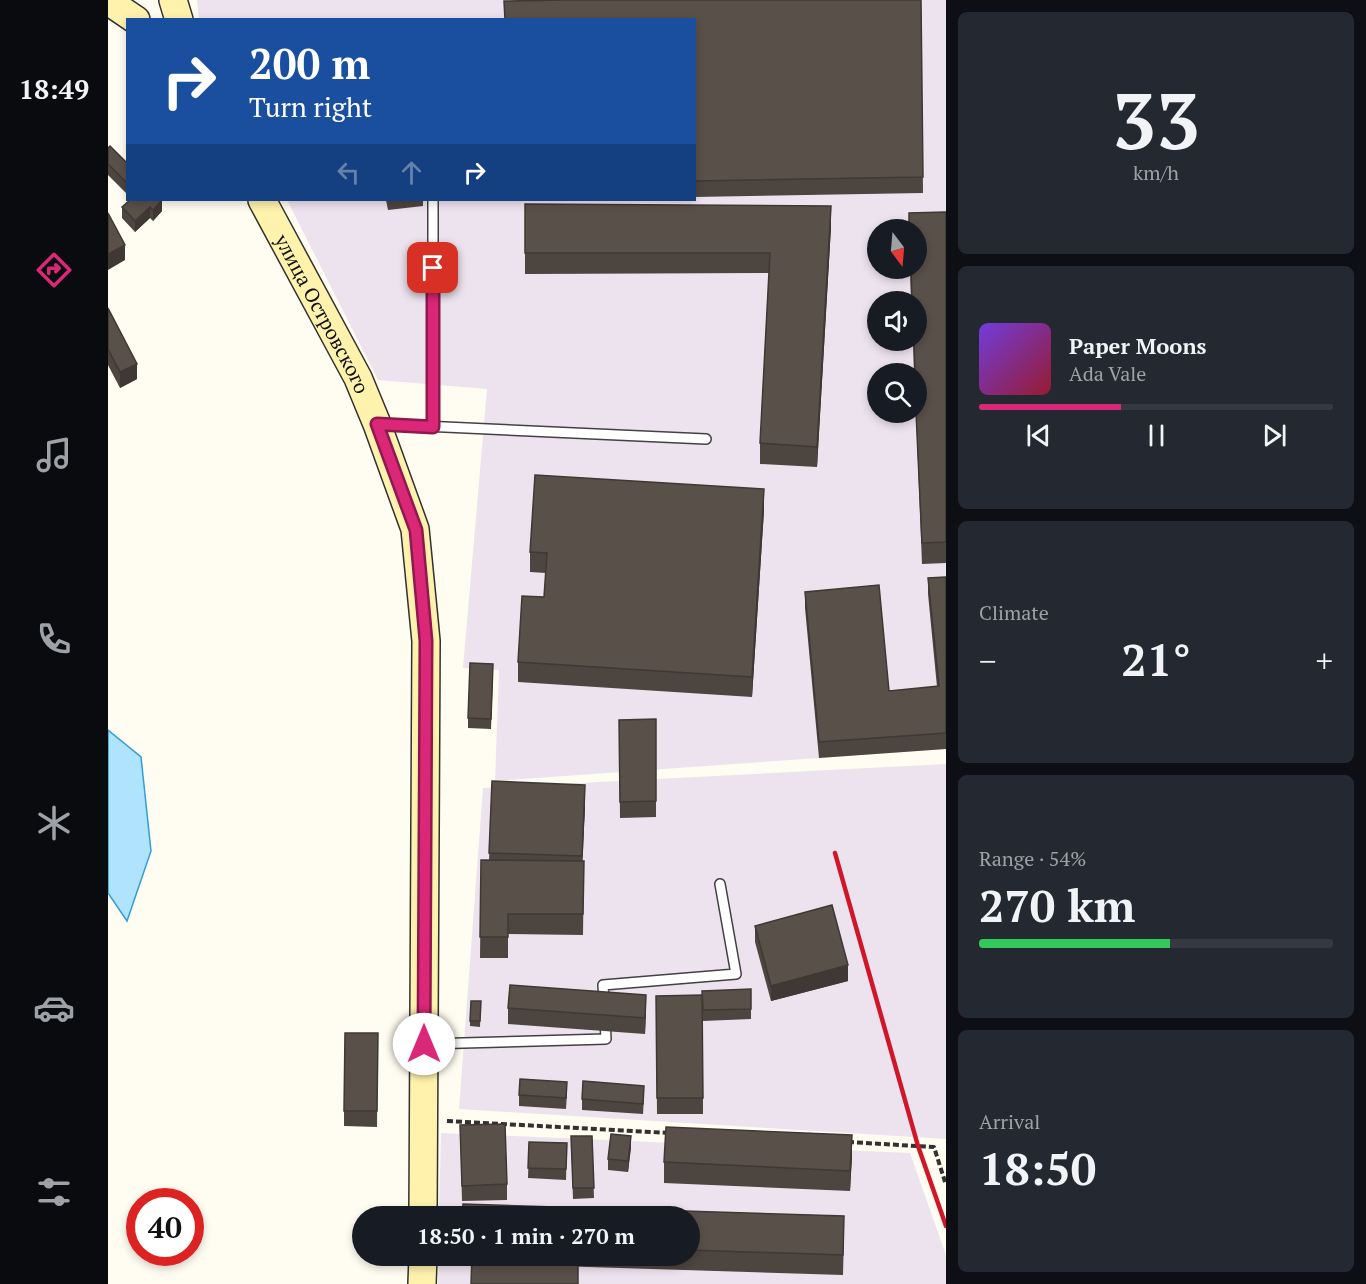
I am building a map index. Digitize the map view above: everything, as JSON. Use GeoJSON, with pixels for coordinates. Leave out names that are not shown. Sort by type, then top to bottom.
{"type":"FeatureCollection","features":[{"type":"Feature","properties":{"kind":"street"},"geometry":{"type":"LineString","coordinates":[[173,0],[178,18]]}},
{"type":"Feature","properties":{"kind":"street"},"geometry":{"type":"LineString","coordinates":[[108,1],[132,18]]}},
{"type":"Feature","properties":{"kind":"street","name":"улица Островского"},"geometry":{"type":"LineString","coordinates":[[263,201],[358,378],[416,530],[426,641],[423,1206]]}},
{"type":"Feature","properties":{"kind":"street"},"geometry":{"type":"LineString","coordinates":[[423,1266],[423,1284]]}},
{"type":"Feature","properties":{"kind":"lane"},"geometry":{"type":"LineString","coordinates":[[433,201],[433,427]]}},
{"type":"Feature","properties":{"kind":"lane"},"geometry":{"type":"LineString","coordinates":[[377,424],[706,439]]}},
{"type":"Feature","properties":{"kind":"lane"},"geometry":{"type":"LineString","coordinates":[[424,1044],[606,1039],[603,985],[736,974],[720,884]]}},
{"type":"Feature","properties":{"kind":"path"},"geometry":{"type":"LineString","coordinates":[[423,1120],[670,1133]]}},
{"type":"Feature","properties":{"kind":"path"},"geometry":{"type":"LineString","coordinates":[[847,1142],[934,1147],[946,1185]]}},
{"type":"Feature","properties":{"kind":"shaded area"},"geometry":{"type":"Polygon","coordinates":[[[197,0],[946,0],[946,749],[495,781],[499,670],[463,668],[487,389],[378,380],[288,201],[696,201],[696,196],[921,10],[505,18],[199,18],[197,0]]]}},
{"type":"Feature","properties":{"kind":"shaded area"},"geometry":{"type":"Polygon","coordinates":[[[946,764],[946,1139],[459,1109],[483,788],[946,764]]]}},
{"type":"Feature","properties":{"kind":"shaded area"},"geometry":{"type":"Polygon","coordinates":[[[441,1133],[910,1153],[946,1255],[946,1284],[438,1284],[439,1266],[700,1266],[700,1206],[439,1206],[441,1133]]]}},
{"type":"Feature","properties":{"kind":"water"},"geometry":{"type":"Polygon","coordinates":[[[108,730],[141,757],[151,851],[127,921],[108,893],[108,730]]]}},
{"type":"Feature","properties":{"kind":"building"},"geometry":{"type":"Polygon","coordinates":[[[921,0],[923,177],[696,181],[696,18],[505,18],[504,1],[921,0]]]}},
{"type":"Feature","properties":{"kind":"building"},"geometry":{"type":"Polygon","coordinates":[[[110,146],[126,162],[126,182],[108,164],[110,146]]]}},
{"type":"Feature","properties":{"kind":"building"},"geometry":{"type":"Polygon","coordinates":[[[129,201],[161,201],[153,210],[150,207],[135,221],[122,207],[129,201]]]}},
{"type":"Feature","properties":{"kind":"building"},"geometry":{"type":"Polygon","coordinates":[[[525,204],[831,206],[817,447],[760,443],[770,253],[525,253],[525,204]]]}},
{"type":"Feature","properties":{"kind":"building"},"geometry":{"type":"Polygon","coordinates":[[[946,212],[946,542],[922,543],[917,423],[927,423],[927,363],[915,363],[914,351],[927,351],[927,291],[912,291],[911,279],[927,279],[927,219],[909,219],[909,213],[946,212]]]}},
{"type":"Feature","properties":{"kind":"building"},"geometry":{"type":"Polygon","coordinates":[[[108,213],[125,245],[108,254],[108,213]]]}},
{"type":"Feature","properties":{"kind":"building"},"geometry":{"type":"Polygon","coordinates":[[[108,308],[137,364],[120,372],[108,349],[108,308]]]}},
{"type":"Feature","properties":{"kind":"building"},"geometry":{"type":"Polygon","coordinates":[[[535,475],[764,489],[752,677],[518,662],[522,596],[544,597],[547,553],[530,552],[535,475]]]}},
{"type":"Feature","properties":{"kind":"building"},"geometry":{"type":"Polygon","coordinates":[[[946,577],[946,733],[819,742],[805,592],[879,585],[889,691],[939,686],[928,578],[946,577]]]}},
{"type":"Feature","properties":{"kind":"building"},"geometry":{"type":"Polygon","coordinates":[[[470,663],[493,664],[491,719],[468,718],[470,663]]]}},
{"type":"Feature","properties":{"kind":"building"},"geometry":{"type":"Polygon","coordinates":[[[656,719],[656,801],[620,802],[619,720],[656,719]]]}},
{"type":"Feature","properties":{"kind":"building"},"geometry":{"type":"Polygon","coordinates":[[[492,781],[585,785],[582,856],[489,853],[492,781]]]}},
{"type":"Feature","properties":{"kind":"building"},"geometry":{"type":"Polygon","coordinates":[[[481,860],[584,861],[583,914],[508,914],[508,937],[480,937],[481,860]]]}},
{"type":"Feature","properties":{"kind":"building"},"geometry":{"type":"Polygon","coordinates":[[[832,905],[848,965],[771,986],[755,926],[832,905]]]}},
{"type":"Feature","properties":{"kind":"building"},"geometry":{"type":"Polygon","coordinates":[[[510,985],[646,995],[645,1018],[508,1008],[510,985]]]}},
{"type":"Feature","properties":{"kind":"building"},"geometry":{"type":"Polygon","coordinates":[[[751,989],[751,1009],[703,1010],[702,991],[751,989]]]}},
{"type":"Feature","properties":{"kind":"building"},"geometry":{"type":"Polygon","coordinates":[[[702,995],[703,1098],[657,1098],[656,996],[702,995]]]}},
{"type":"Feature","properties":{"kind":"building"},"geometry":{"type":"Polygon","coordinates":[[[471,1001],[481,1001],[480,1021],[470,1021],[471,1001]]]}},
{"type":"Feature","properties":{"kind":"building"},"geometry":{"type":"Polygon","coordinates":[[[345,1033],[378,1033],[377,1111],[344,1111],[345,1033]]]}},
{"type":"Feature","properties":{"kind":"building"},"geometry":{"type":"Polygon","coordinates":[[[520,1079],[567,1082],[566,1098],[519,1095],[520,1079]]]}},
{"type":"Feature","properties":{"kind":"building"},"geometry":{"type":"Polygon","coordinates":[[[583,1081],[644,1086],[643,1104],[582,1099],[583,1081]]]}},
{"type":"Feature","properties":{"kind":"building"},"geometry":{"type":"Polygon","coordinates":[[[505,1124],[507,1184],[462,1186],[460,1125],[505,1124]]]}},
{"type":"Feature","properties":{"kind":"building"},"geometry":{"type":"Polygon","coordinates":[[[666,1127],[852,1135],[850,1171],[664,1162],[666,1127]]]}},
{"type":"Feature","properties":{"kind":"building"},"geometry":{"type":"Polygon","coordinates":[[[611,1134],[631,1136],[628,1161],[608,1159],[611,1134]]]}},
{"type":"Feature","properties":{"kind":"building"},"geometry":{"type":"Polygon","coordinates":[[[571,1136],[592,1136],[594,1188],[573,1188],[571,1136]]]}},
{"type":"Feature","properties":{"kind":"building"},"geometry":{"type":"Polygon","coordinates":[[[529,1142],[567,1143],[566,1169],[528,1168],[529,1142]]]}},
{"type":"Feature","properties":{"kind":"building"},"geometry":{"type":"Polygon","coordinates":[[[463,1204],[526,1206],[463,1206],[463,1204]]]}},
{"type":"Feature","properties":{"kind":"building"},"geometry":{"type":"Polygon","coordinates":[[[700,1211],[844,1216],[843,1255],[700,1250],[700,1211]]]}},
{"type":"Feature","properties":{"kind":"building"},"geometry":{"type":"Polygon","coordinates":[[[472,1266],[578,1266],[578,1284],[471,1284],[472,1266]]]}},
{"type":"Feature","properties":{"kind":"railway"},"geometry":{"type":"LineString","coordinates":[[835,853],[918,1146],[946,1226]]}},
{"type":"Feature","properties":{"kind":"route"},"geometry":{"type":"LineString","coordinates":[[424,1044],[426,641],[416,530],[377,424],[433,427],[433,268]]}}]}
